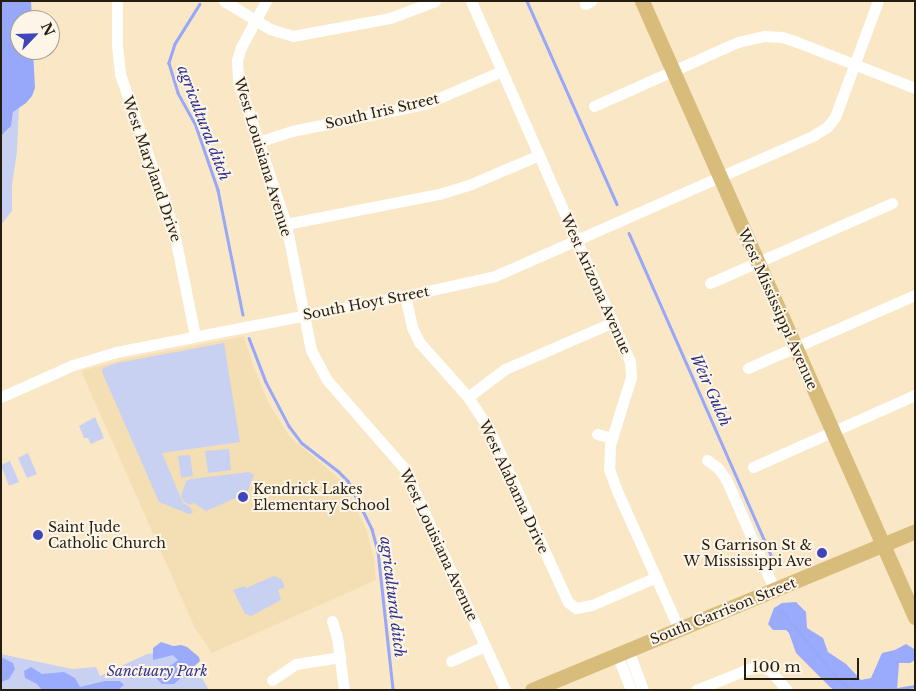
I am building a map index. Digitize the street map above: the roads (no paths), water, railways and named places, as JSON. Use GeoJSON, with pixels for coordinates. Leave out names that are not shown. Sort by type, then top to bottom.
{"type":"FeatureCollection","features":[{"type":"Feature","properties":{"kind":"main road","name":"West Mississippi Avenue"},"geometry":{"type":"LineString","coordinates":[[642,1],[915,617]]}},
{"type":"Feature","properties":{"kind":"main road","name":"South Garrison Street"},"geometry":{"type":"LineString","coordinates":[[532,690],[915,531]]}},
{"type":"Feature","properties":{"kind":"street","name":"West Maryland Drive"},"geometry":{"type":"LineString","coordinates":[[117,1],[116,45],[120,74],[175,233],[195,336]]}},
{"type":"Feature","properties":{"kind":"street"},"geometry":{"type":"LineString","coordinates":[[224,1],[254,20],[282,34],[301,36],[400,16],[435,1]]}},
{"type":"Feature","properties":{"kind":"street","name":"West Louisiana Avenue"},"geometry":{"type":"LineString","coordinates":[[266,1],[240,47],[237,66],[241,92],[286,224],[303,316],[312,350],[323,375],[390,449],[407,473],[505,690]]}},
{"type":"Feature","properties":{"kind":"street","name":"West Arizona Avenue"},"geometry":{"type":"LineString","coordinates":[[471,1],[628,355],[631,372],[608,458],[611,476],[679,629]]}},
{"type":"Feature","properties":{"kind":"street","name":"South Hoyt Street"},"geometry":{"type":"LineString","coordinates":[[1,397],[99,356],[406,296],[495,276],[814,135],[827,127],[835,117],[878,1]]}},
{"type":"Feature","properties":{"kind":"street"},"geometry":{"type":"LineString","coordinates":[[594,106],[742,40],[764,36],[788,39],[915,88]]}},
{"type":"Feature","properties":{"kind":"street","name":"South Iris Street"},"geometry":{"type":"LineString","coordinates":[[258,142],[292,131],[425,104],[502,71]]}},
{"type":"Feature","properties":{"kind":"street"},"geometry":{"type":"LineString","coordinates":[[286,224],[453,190],[539,155]]}},
{"type":"Feature","properties":{"kind":"street"},"geometry":{"type":"LineString","coordinates":[[710,283],[892,204]]}},
{"type":"Feature","properties":{"kind":"street"},"geometry":{"type":"LineString","coordinates":[[748,368],[915,295]]}},
{"type":"Feature","properties":{"kind":"street","name":"West Alabama Drive"},"geometry":{"type":"LineString","coordinates":[[406,296],[412,326],[419,342],[468,397],[483,418],[568,602],[576,608],[585,606],[656,577]]}},
{"type":"Feature","properties":{"kind":"street"},"geometry":{"type":"LineString","coordinates":[[468,397],[505,369],[613,322]]}},
{"type":"Feature","properties":{"kind":"street"},"geometry":{"type":"LineString","coordinates":[[753,467],[915,395]]}},
{"type":"Feature","properties":{"kind":"street"},"geometry":{"type":"LineString","coordinates":[[597,434],[612,438]]}},
{"type":"Feature","properties":{"kind":"street"},"geometry":{"type":"LineString","coordinates":[[707,460],[717,467],[726,479],[774,589]]}},
{"type":"Feature","properties":{"kind":"street"},"geometry":{"type":"LineString","coordinates":[[332,621],[340,657],[344,690]]}},
{"type":"Feature","properties":{"kind":"street"},"geometry":{"type":"LineString","coordinates":[[451,661],[485,646]]}},
{"type":"Feature","properties":{"kind":"street"},"geometry":{"type":"LineString","coordinates":[[622,652],[631,690]]}},
{"type":"Feature","properties":{"kind":"street"},"geometry":{"type":"LineString","coordinates":[[622,652],[644,690]]}},
{"type":"Feature","properties":{"kind":"street"},"geometry":{"type":"LineString","coordinates":[[272,680],[296,664],[340,657]]}},
{"type":"Feature","properties":{"kind":"street"},"geometry":{"type":"LineString","coordinates":[[696,690],[748,669],[761,667],[770,670],[787,690]]}},
{"type":"Feature","properties":{"kind":"waterway","name":"Weir Gulch"},"geometry":{"type":"LineString","coordinates":[[527,1],[617,204]]}},
{"type":"Feature","properties":{"kind":"waterway","name":"agricultural ditch"},"geometry":{"type":"LineString","coordinates":[[200,4],[175,44],[169,63],[178,93],[196,126],[218,190],[243,315]]}},
{"type":"Feature","properties":{"kind":"waterway","name":"Weir Gulch"},"geometry":{"type":"LineString","coordinates":[[629,233],[771,555]]}},
{"type":"Feature","properties":{"kind":"waterway","name":"agricultural ditch"},"geometry":{"type":"LineString","coordinates":[[249,338],[266,382],[289,426],[302,443],[348,481],[372,529],[378,551],[393,690]]}},
{"type":"Feature","properties":{"kind":"waterway","name":"Weir Gulch"},"geometry":{"type":"LineString","coordinates":[[781,610],[838,679],[852,690]]}},
{"type":"Feature","properties":{"kind":"waterway","name":"Weir Gulch"},"geometry":{"type":"LineString","coordinates":[[892,690],[915,686]]}},
{"type":"Feature","properties":{"kind":"place","name":"Kendrick Lakes Elementary School"},"geometry":{"type":"Point","coordinates":[243,497]}},
{"type":"Feature","properties":{"kind":"place","name":"Saint Jude Catholic Church"},"geometry":{"type":"Point","coordinates":[38,535]}},
{"type":"Feature","properties":{"kind":"place","name":"S Garrison St & W Mississippi Ave"},"geometry":{"type":"Point","coordinates":[822,553]}},
{"type":"Feature","properties":{"kind":"park label","name":"Sanctuary Park"},"geometry":{"type":"Point","coordinates":[157,671]}}]}
